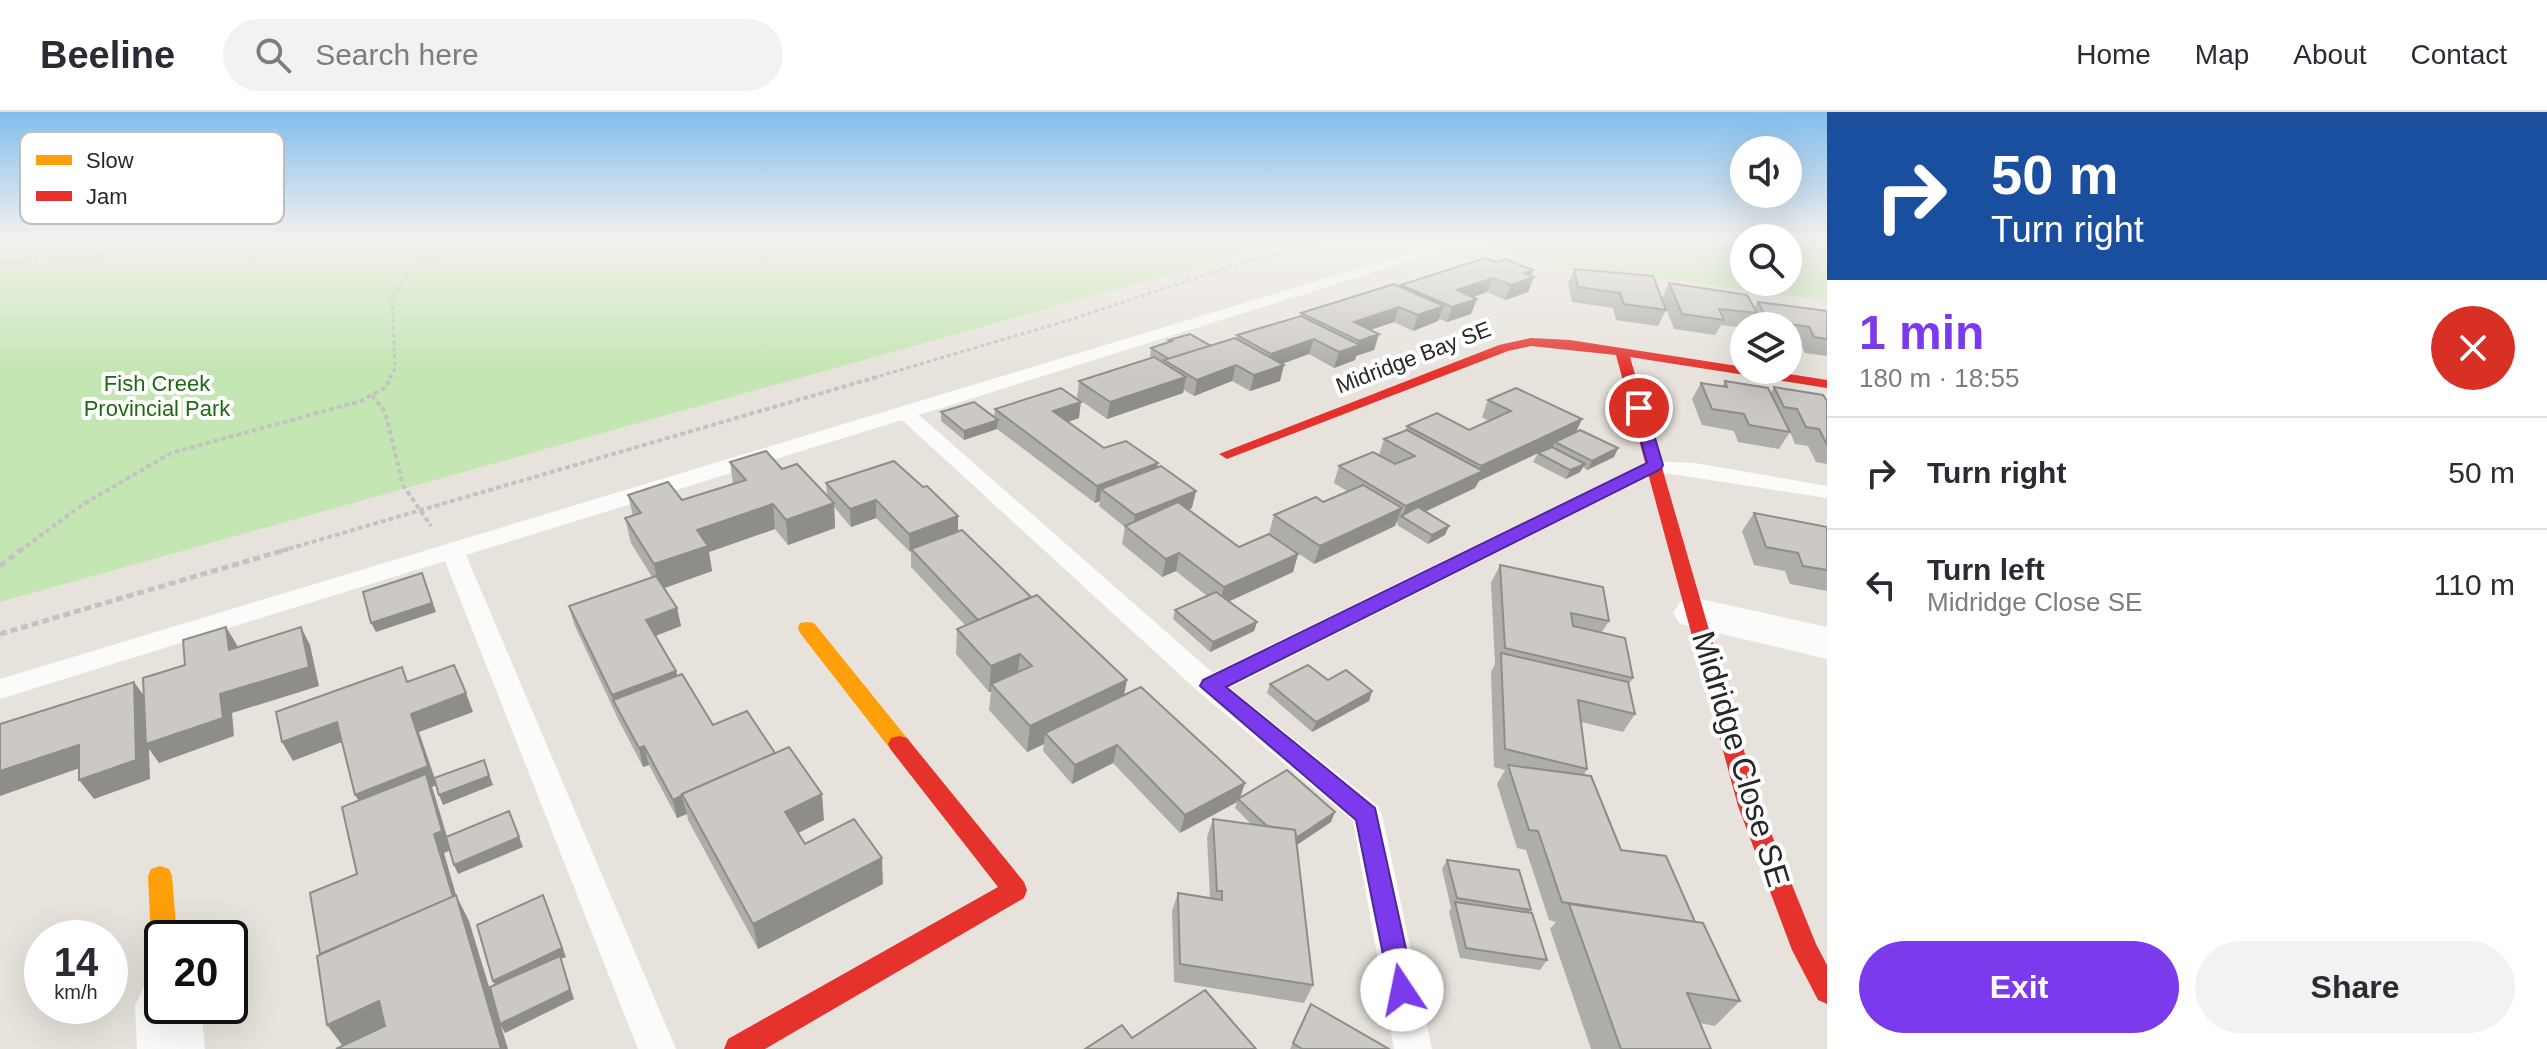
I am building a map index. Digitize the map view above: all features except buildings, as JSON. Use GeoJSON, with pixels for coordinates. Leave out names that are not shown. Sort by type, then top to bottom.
{"type":"FeatureCollection","features":[{"type":"Feature","properties":{"kind":"street","name":"Midridge Bay SE"},"geometry":{"type":"LineString","coordinates":[[1227,454],[1518,344],[1551,342],[1622,352]]}},
{"type":"Feature","properties":{"kind":"street"},"geometry":{"type":"LineString","coordinates":[[1622,352],[1827,384]]}},
{"type":"Feature","properties":{"kind":"street","name":"Midridge Close SE"},"geometry":{"type":"LineString","coordinates":[[1622,352],[1749,806],[1805,950],[1827,991]]}},
{"type":"Feature","properties":{"kind":"street","name":"Midridge Close SE"},"geometry":{"type":"LineString","coordinates":[[1696,613],[1827,643]]}},
{"type":"Feature","properties":{"kind":"street"},"geometry":{"type":"LineString","coordinates":[[738,1049],[1015,890],[807,628]]}},
{"type":"Feature","properties":{"kind":"street"},"geometry":{"type":"LineString","coordinates":[[160,876],[163,920]]}},
{"type":"Feature","properties":{"kind":"street"},"geometry":{"type":"LineString","coordinates":[[169,1024],[171,1049]]}},
{"type":"Feature","properties":{"kind":"lane"},"geometry":{"type":"LineString","coordinates":[[0,689],[1329,283]]}},
{"type":"Feature","properties":{"kind":"lane"},"geometry":{"type":"LineString","coordinates":[[904,412],[1210,686],[1367,815],[1413,1049]]}},
{"type":"Feature","properties":{"kind":"lane"},"geometry":{"type":"LineString","coordinates":[[1210,686],[1655,465],[1827,492]]}},
{"type":"Feature","properties":{"kind":"lane"},"geometry":{"type":"LineString","coordinates":[[452,549],[657,1049]]}},
{"type":"Feature","properties":{"kind":"path"},"geometry":{"type":"LineString","coordinates":[[0,566],[82,505],[171,453],[337,408],[386,387],[395,368],[392,297],[403,283]]}},
{"type":"Feature","properties":{"kind":"path"},"geometry":{"type":"LineString","coordinates":[[0,634],[423,512],[1185,283]]}},
{"type":"Feature","properties":{"kind":"path"},"geometry":{"type":"LineString","coordinates":[[372,395],[385,412],[403,485],[423,512]]}},
{"type":"Feature","properties":{"kind":"green space","name":"Fish Creek Provincial Park"},"geometry":{"type":"Polygon","coordinates":[[[0,283],[1139,283],[0,602],[0,283]]]}},
{"type":"Feature","properties":{"kind":"green space"},"geometry":{"type":"Polygon","coordinates":[[[1693,283],[1730,283],[1730,288],[1693,283]]]}},
{"type":"Feature","properties":{"kind":"green space"},"geometry":{"type":"Polygon","coordinates":[[[1802,283],[1827,283],[1827,301],[1790,296],[1802,296],[1802,283]]]}},
{"type":"Feature","properties":{"kind":"traffic: slow"},"geometry":{"type":"LineString","coordinates":[[807,628],[899,744]]}},
{"type":"Feature","properties":{"kind":"traffic: slow"},"geometry":{"type":"LineString","coordinates":[[160,876],[163,920]]}},
{"type":"Feature","properties":{"kind":"traffic: jam"},"geometry":{"type":"LineString","coordinates":[[1227,454],[1504,348],[1531,342],[1570,344],[1827,384]]}},
{"type":"Feature","properties":{"kind":"traffic: jam"},"geometry":{"type":"LineString","coordinates":[[1622,352],[1749,806],[1805,950],[1827,991]]}},
{"type":"Feature","properties":{"kind":"traffic: jam"},"geometry":{"type":"LineString","coordinates":[[738,1049],[1015,890],[899,744]]}},
{"type":"Feature","properties":{"kind":"route"},"geometry":{"type":"LineString","coordinates":[[1402,990],[1367,815],[1210,686],[1655,465],[1639,408]]}}]}
